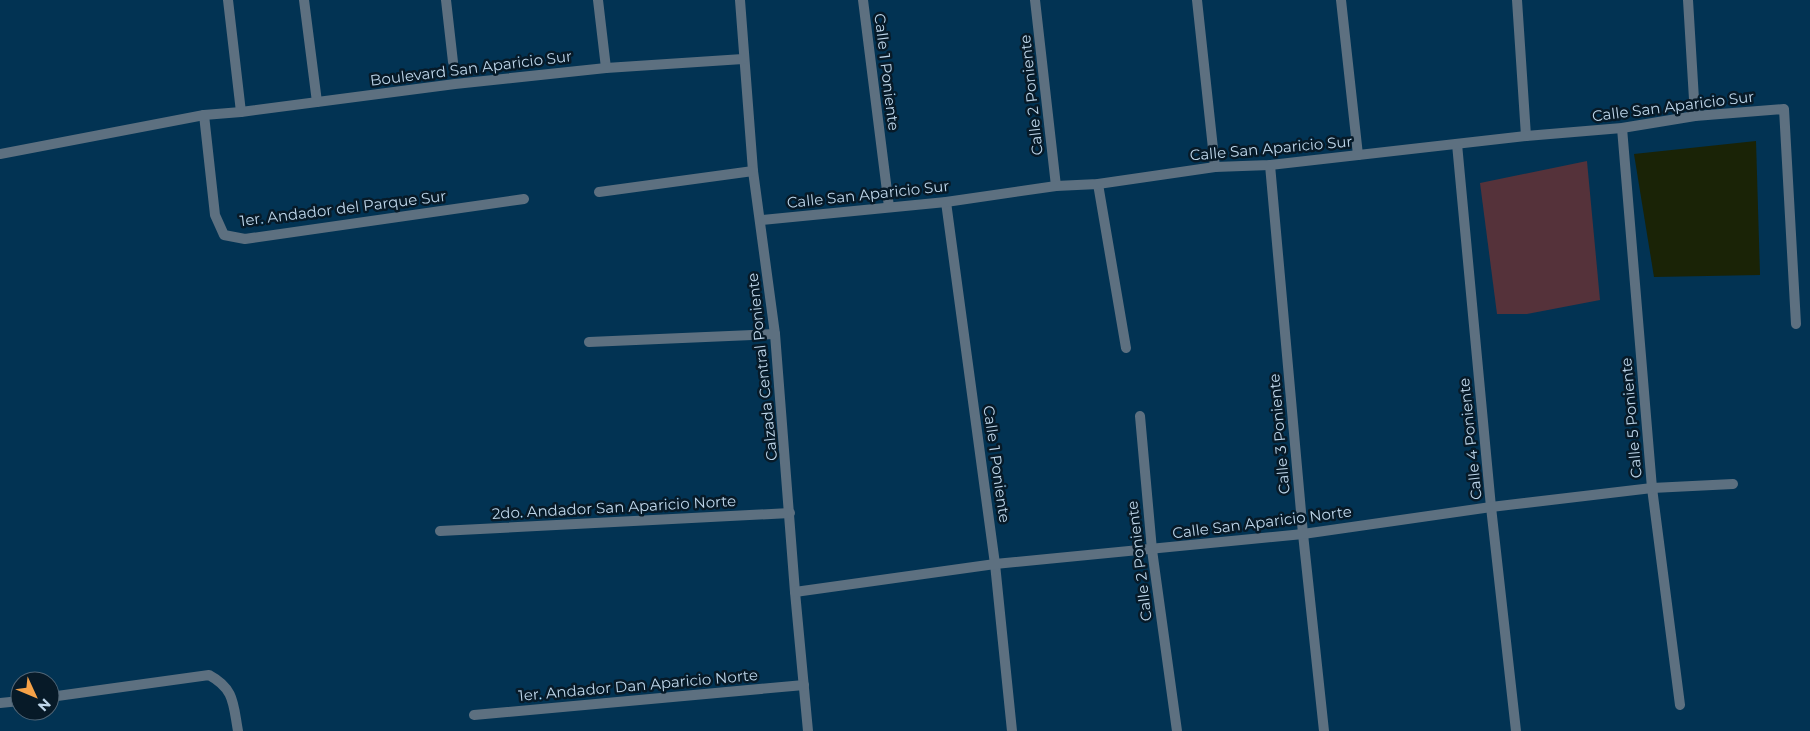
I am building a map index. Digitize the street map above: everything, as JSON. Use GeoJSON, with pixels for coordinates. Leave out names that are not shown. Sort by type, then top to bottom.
{"type":"FeatureCollection","features":[{"type":"Feature","properties":{"kind":"street"},"geometry":{"type":"LineString","coordinates":[[228,0],[242,112]]}},
{"type":"Feature","properties":{"kind":"street"},"geometry":{"type":"LineString","coordinates":[[304,0],[317,102]]}},
{"type":"Feature","properties":{"kind":"street"},"geometry":{"type":"LineString","coordinates":[[446,0],[453,62]]}},
{"type":"Feature","properties":{"kind":"street"},"geometry":{"type":"LineString","coordinates":[[598,0],[606,68]]}},
{"type":"Feature","properties":{"kind":"street","name":"Calzada Central Poniente"},"geometry":{"type":"LineString","coordinates":[[740,0],[753,171],[776,334],[795,592],[808,731]]}},
{"type":"Feature","properties":{"kind":"street","name":"Calle 1 Poniente"},"geometry":{"type":"LineString","coordinates":[[863,0],[889,207]]}},
{"type":"Feature","properties":{"kind":"street","name":"Calle 2 Poniente"},"geometry":{"type":"LineString","coordinates":[[1035,0],[1056,186]]}},
{"type":"Feature","properties":{"kind":"street"},"geometry":{"type":"LineString","coordinates":[[1197,0],[1215,167]]}},
{"type":"Feature","properties":{"kind":"street"},"geometry":{"type":"LineString","coordinates":[[1341,0],[1358,155]]}},
{"type":"Feature","properties":{"kind":"street"},"geometry":{"type":"LineString","coordinates":[[1516,0],[1526,136]]}},
{"type":"Feature","properties":{"kind":"street"},"geometry":{"type":"LineString","coordinates":[[1688,0],[1695,116]]}},
{"type":"Feature","properties":{"kind":"street","name":"Boulevard San Aparicio Sur"},"geometry":{"type":"LineString","coordinates":[[204,115],[242,112],[454,84],[606,68],[743,59]]}},
{"type":"Feature","properties":{"kind":"street","name":"Calle San Aparicio Sur"},"geometry":{"type":"LineString","coordinates":[[761,220],[946,202],[1056,186],[1098,184],[1215,167],[1270,165],[1526,136],[1622,128],[1695,116],[1784,108],[1796,324]]}},
{"type":"Feature","properties":{"kind":"street"},"geometry":{"type":"LineString","coordinates":[[0,154],[204,115]]}},
{"type":"Feature","properties":{"kind":"street","name":"1er. Andador del Parque Sur"},"geometry":{"type":"LineString","coordinates":[[204,115],[215,215],[224,235],[244,239],[524,199]]}},
{"type":"Feature","properties":{"kind":"street","name":"Calle 5 Poniente"},"geometry":{"type":"LineString","coordinates":[[1622,128],[1652,488],[1680,706]]}},
{"type":"Feature","properties":{"kind":"street","name":"Calle 4 Poniente"},"geometry":{"type":"LineString","coordinates":[[1457,144],[1491,507],[1516,731]]}},
{"type":"Feature","properties":{"kind":"street","name":"Calle 3 Poniente"},"geometry":{"type":"LineString","coordinates":[[1270,165],[1303,534],[1324,731]]}},
{"type":"Feature","properties":{"kind":"street"},"geometry":{"type":"LineString","coordinates":[[599,192],[753,171]]}},
{"type":"Feature","properties":{"kind":"street"},"geometry":{"type":"LineString","coordinates":[[1098,184],[1126,348]]}},
{"type":"Feature","properties":{"kind":"street","name":"Calle 1 Poniente"},"geometry":{"type":"LineString","coordinates":[[946,202],[995,564],[1012,731]]}},
{"type":"Feature","properties":{"kind":"street"},"geometry":{"type":"LineString","coordinates":[[589,342],[776,334]]}},
{"type":"Feature","properties":{"kind":"street","name":"Calle 2 Poniente"},"geometry":{"type":"LineString","coordinates":[[1140,416],[1152,550],[1177,731]]}},
{"type":"Feature","properties":{"kind":"street","name":"Calle San Aparicio Norte"},"geometry":{"type":"LineString","coordinates":[[795,592],[995,564],[1303,534],[1491,507],[1652,488],[1733,484]]}},
{"type":"Feature","properties":{"kind":"street","name":"2do. Andador San Aparicio Norte"},"geometry":{"type":"LineString","coordinates":[[440,531],[790,513]]}},
{"type":"Feature","properties":{"kind":"street"},"geometry":{"type":"LineString","coordinates":[[60,696],[209,675],[222,682],[232,698],[238,731]]}},
{"type":"Feature","properties":{"kind":"street","name":"1er. Andador Dan Aparicio Norte"},"geometry":{"type":"LineString","coordinates":[[474,714],[804,686]]}},
{"type":"Feature","properties":{"kind":"shaded area"},"geometry":{"type":"Polygon","coordinates":[[[1756,141],[1760,275],[1654,277],[1634,154],[1756,141]]]}},
{"type":"Feature","properties":{"kind":"shaded area"},"geometry":{"type":"Polygon","coordinates":[[[1587,161],[1600,300],[1527,314],[1497,314],[1480,183],[1587,161]]]}}]}
